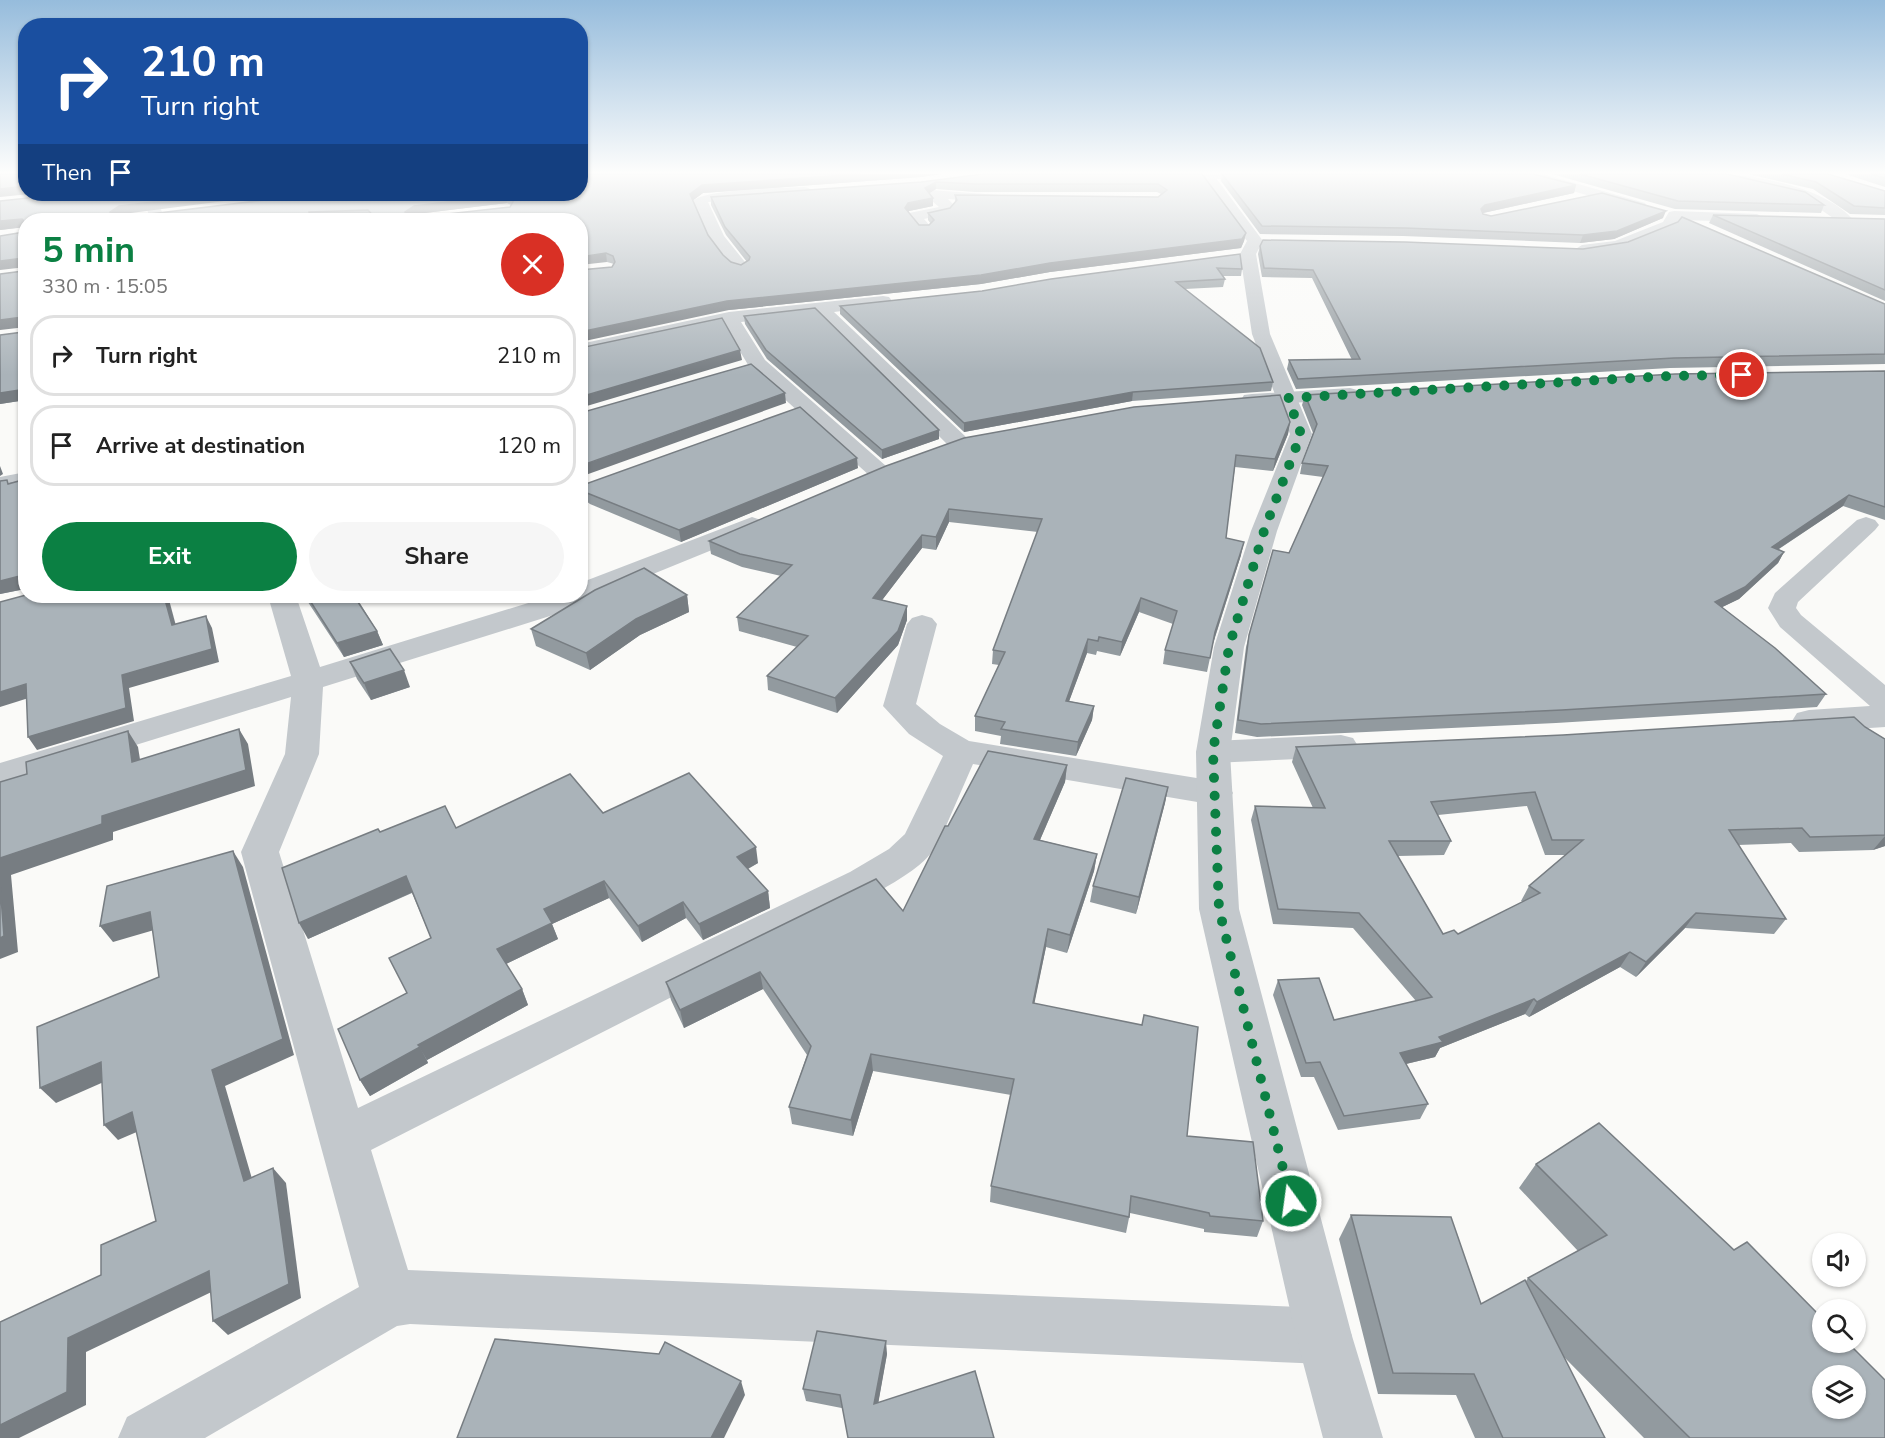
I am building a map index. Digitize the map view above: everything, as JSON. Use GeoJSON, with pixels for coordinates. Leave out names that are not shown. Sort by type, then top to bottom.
{"type":"FeatureCollection","features":[{"type":"Feature","properties":{"kind":"street"},"geometry":{"type":"LineString","coordinates":[[718,241],[741,267]]}},
{"type":"Feature","properties":{"kind":"street"},"geometry":{"type":"LineString","coordinates":[[1247,241],[1251,248],[1261,334],[1301,434],[1264,531],[1229,647],[1213,752],[1219,909],[1324,1336],[1353,1438]]}},
{"type":"Feature","properties":{"kind":"street"},"geometry":{"type":"LineString","coordinates":[[1568,250],[1618,245],[1628,241]]}},
{"type":"Feature","properties":{"kind":"street"},"geometry":{"type":"LineString","coordinates":[[588,348],[729,318],[900,300]]}},
{"type":"Feature","properties":{"kind":"street"},"geometry":{"type":"LineString","coordinates":[[820,308],[959,443]]}},
{"type":"Feature","properties":{"kind":"street"},"geometry":{"type":"LineString","coordinates":[[729,318],[757,364],[877,472]]}},
{"type":"Feature","properties":{"kind":"street"},"geometry":{"type":"LineString","coordinates":[[735,370],[757,364]]}},
{"type":"Feature","properties":{"kind":"street"},"geometry":{"type":"LineString","coordinates":[[1232,402],[1372,393]]}},
{"type":"Feature","properties":{"kind":"street"},"geometry":{"type":"LineString","coordinates":[[782,414],[805,406]]}},
{"type":"Feature","properties":{"kind":"street"},"geometry":{"type":"LineString","coordinates":[[0,484],[18,481]]}},
{"type":"Feature","properties":{"kind":"street"},"geometry":{"type":"LineString","coordinates":[[588,591],[768,518]]}},
{"type":"Feature","properties":{"kind":"street"},"geometry":{"type":"LineString","coordinates":[[1866,525],[1785,599],[1782,608],[1790,621],[1885,702]]}},
{"type":"Feature","properties":{"kind":"street"},"geometry":{"type":"LineString","coordinates":[[284,603],[308,680],[302,754],[260,852],[390,1300]]}},
{"type":"Feature","properties":{"kind":"street"},"geometry":{"type":"LineString","coordinates":[[0,775],[558,603]]}},
{"type":"Feature","properties":{"kind":"street"},"geometry":{"type":"LineString","coordinates":[[922,624],[899,706],[915,723],[938,741],[962,751],[1215,793]]}},
{"type":"Feature","properties":{"kind":"street"},"geometry":{"type":"LineString","coordinates":[[1779,723],[1885,716]]}},
{"type":"Feature","properties":{"kind":"street"},"geometry":{"type":"LineString","coordinates":[[1213,752],[1367,745]]}},
{"type":"Feature","properties":{"kind":"street"},"geometry":{"type":"LineString","coordinates":[[344,1139],[864,882],[902,859],[920,842],[962,751]]}},
{"type":"Feature","properties":{"kind":"street"},"geometry":{"type":"LineString","coordinates":[[148,1438],[390,1300],[410,1297],[1324,1336]]}},
{"type":"Feature","properties":{"kind":"building"},"geometry":{"type":"Polygon","coordinates":[[[0,241],[18,241],[18,259],[0,261],[0,241]]]}},
{"type":"Feature","properties":{"kind":"building"},"geometry":{"type":"Polygon","coordinates":[[[588,241],[713,241],[731,262],[741,265],[750,257],[737,241],[1225,241],[1050,263],[981,275],[727,301],[588,330],[588,269],[612,267],[615,262],[613,256],[606,253],[588,256],[588,241]]]}},
{"type":"Feature","properties":{"kind":"building"},"geometry":{"type":"Polygon","coordinates":[[[1262,241],[1342,241],[1583,249],[1628,242],[1738,241],[1885,304],[1885,354],[1674,358],[1298,379],[1289,360],[1360,359],[1313,270],[1264,268],[1260,246],[1262,241]]]}},
{"type":"Feature","properties":{"kind":"building"},"geometry":{"type":"Polygon","coordinates":[[[1773,241],[1885,241],[1885,290],[1773,241]]]}},
{"type":"Feature","properties":{"kind":"building"},"geometry":{"type":"Polygon","coordinates":[[[1240,254],[1242,269],[1217,268],[1225,279],[1176,282],[1260,348],[1273,382],[1133,392],[964,423],[840,306],[982,291],[1051,279],[1240,254]]]}},
{"type":"Feature","properties":{"kind":"building"},"geometry":{"type":"Polygon","coordinates":[[[18,272],[18,318],[0,320],[0,274],[18,272]]]}},
{"type":"Feature","properties":{"kind":"building"},"geometry":{"type":"Polygon","coordinates":[[[815,308],[939,430],[882,450],[766,350],[744,316],[815,308]]]}},
{"type":"Feature","properties":{"kind":"building"},"geometry":{"type":"Polygon","coordinates":[[[722,318],[740,350],[588,395],[588,346],[722,318]]]}},
{"type":"Feature","properties":{"kind":"building"},"geometry":{"type":"Polygon","coordinates":[[[18,333],[18,390],[0,393],[0,335],[18,333]]]}},
{"type":"Feature","properties":{"kind":"building"},"geometry":{"type":"Polygon","coordinates":[[[751,364],[785,393],[588,463],[588,411],[751,364]]]}},
{"type":"Feature","properties":{"kind":"building"},"geometry":{"type":"Polygon","coordinates":[[[1885,371],[1885,507],[1849,495],[1772,547],[1784,552],[1745,587],[1715,602],[1775,648],[1826,694],[1562,710],[1261,724],[1238,720],[1249,635],[1273,550],[1289,553],[1328,466],[1302,463],[1317,424],[1305,395],[1675,374],[1885,371]]]}},
{"type":"Feature","properties":{"kind":"building"},"geometry":{"type":"Polygon","coordinates":[[[1280,395],[1290,422],[1275,459],[1236,455],[1226,538],[1244,542],[1215,632],[1210,658],[1165,650],[1177,611],[1141,598],[1122,642],[1099,637],[1098,641],[1088,639],[1066,701],[1094,706],[1078,742],[1001,729],[1005,722],[975,716],[1005,652],[993,650],[1042,519],[949,509],[936,537],[922,535],[873,598],[907,606],[898,631],[835,698],[767,676],[808,636],[737,617],[792,565],[740,554],[709,541],[886,466],[964,438],[1134,407],[1280,395]]]}},
{"type":"Feature","properties":{"kind":"building"},"geometry":{"type":"Polygon","coordinates":[[[800,407],[857,458],[679,530],[588,493],[588,483],[800,407]]]}},
{"type":"Feature","properties":{"kind":"building"},"geometry":{"type":"Polygon","coordinates":[[[7,480],[8,484],[18,481],[18,576],[0,581],[0,481],[7,480]]]}},
{"type":"Feature","properties":{"kind":"building"},"geometry":{"type":"Polygon","coordinates":[[[644,568],[687,595],[636,619],[586,653],[531,629],[574,603],[588,603],[588,594],[644,568]]]}},
{"type":"Feature","properties":{"kind":"building"},"geometry":{"type":"Polygon","coordinates":[[[18,597],[18,603],[166,603],[172,625],[206,616],[212,649],[122,675],[126,708],[28,737],[26,684],[0,692],[0,602],[18,597]]]}},
{"type":"Feature","properties":{"kind":"building"},"geometry":{"type":"Polygon","coordinates":[[[311,603],[359,603],[377,631],[337,643],[311,603]]]}},
{"type":"Feature","properties":{"kind":"building"},"geometry":{"type":"Polygon","coordinates":[[[390,649],[404,670],[364,683],[350,662],[390,649]]]}},
{"type":"Feature","properties":{"kind":"building"},"geometry":{"type":"Polygon","coordinates":[[[1854,717],[1885,739],[1885,835],[1810,837],[1802,828],[1729,830],[1786,919],[1696,913],[1646,962],[1630,952],[1537,1002],[1534,999],[1439,1037],[1443,1042],[1400,1053],[1428,1104],[1344,1116],[1320,1062],[1306,1063],[1278,980],[1319,978],[1334,1020],[1432,997],[1359,913],[1278,909],[1255,806],[1325,808],[1296,747],[1563,735],[1854,717]],[[1535,792],[1431,802],[1451,841],[1389,841],[1443,934],[1454,930],[1458,934],[1540,893],[1529,886],[1583,840],[1552,840],[1535,792]]]}},
{"type":"Feature","properties":{"kind":"building"},"geometry":{"type":"Polygon","coordinates":[[[239,729],[246,770],[102,816],[102,824],[0,858],[0,782],[27,774],[26,762],[128,731],[132,762],[239,729]]]}},
{"type":"Feature","properties":{"kind":"building"},"geometry":{"type":"Polygon","coordinates":[[[988,751],[1067,765],[1034,839],[1097,854],[1070,935],[1048,929],[1033,1003],[1142,1025],[1144,1015],[1198,1027],[1187,1136],[1253,1142],[1263,1221],[1210,1216],[1209,1213],[1131,1196],[1129,1217],[991,1186],[1014,1079],[871,1054],[851,1120],[789,1107],[811,1046],[760,972],[680,1010],[666,982],[876,879],[903,911],[945,826],[948,826],[988,751]]]}},
{"type":"Feature","properties":{"kind":"building"},"geometry":{"type":"Polygon","coordinates":[[[689,773],[756,847],[737,857],[768,891],[699,924],[683,902],[638,926],[604,881],[544,909],[552,923],[497,949],[522,989],[418,1045],[420,1047],[360,1080],[338,1029],[407,993],[389,958],[431,938],[406,876],[299,923],[282,868],[378,829],[380,832],[445,806],[456,828],[570,774],[603,813],[689,773]]]}},
{"type":"Feature","properties":{"kind":"building"},"geometry":{"type":"Polygon","coordinates":[[[1126,778],[1168,787],[1139,897],[1093,886],[1126,778]]]}},
{"type":"Feature","properties":{"kind":"building"},"geometry":{"type":"Polygon","coordinates":[[[233,851],[283,1039],[212,1070],[244,1181],[273,1168],[289,1284],[213,1321],[209,1271],[68,1338],[67,1392],[0,1425],[0,1322],[101,1275],[101,1245],[156,1221],[132,1112],[104,1125],[101,1062],[40,1088],[37,1027],[159,977],[150,912],[100,926],[107,886],[233,851]]]}},
{"type":"Feature","properties":{"kind":"building"},"geometry":{"type":"Polygon","coordinates":[[[0,884],[4,936],[0,938],[0,884]]]}},
{"type":"Feature","properties":{"kind":"building"},"geometry":{"type":"Polygon","coordinates":[[[1599,1123],[1734,1250],[1747,1242],[1812,1308],[1812,1353],[1858,1353],[1885,1380],[1885,1438],[1690,1438],[1528,1278],[1607,1235],[1536,1164],[1599,1123]]]}},
{"type":"Feature","properties":{"kind":"building"},"geometry":{"type":"Polygon","coordinates":[[[1351,1215],[1451,1217],[1481,1304],[1525,1280],[1605,1438],[1503,1438],[1474,1374],[1393,1373],[1351,1215]]]}},
{"type":"Feature","properties":{"kind":"building"},"geometry":{"type":"Polygon","coordinates":[[[817,1331],[886,1341],[874,1404],[975,1371],[994,1438],[848,1438],[840,1395],[803,1389],[817,1331]]]}},
{"type":"Feature","properties":{"kind":"building"},"geometry":{"type":"Polygon","coordinates":[[[495,1339],[659,1354],[665,1342],[741,1381],[711,1438],[457,1438],[495,1339]]]}},
{"type":"Feature","properties":{"kind":"route"},"geometry":{"type":"LineString","coordinates":[[1291,1201],[1219,909],[1213,752],[1229,647],[1264,531],[1301,434],[1288,398],[1670,376],[1742,375]]}}]}
